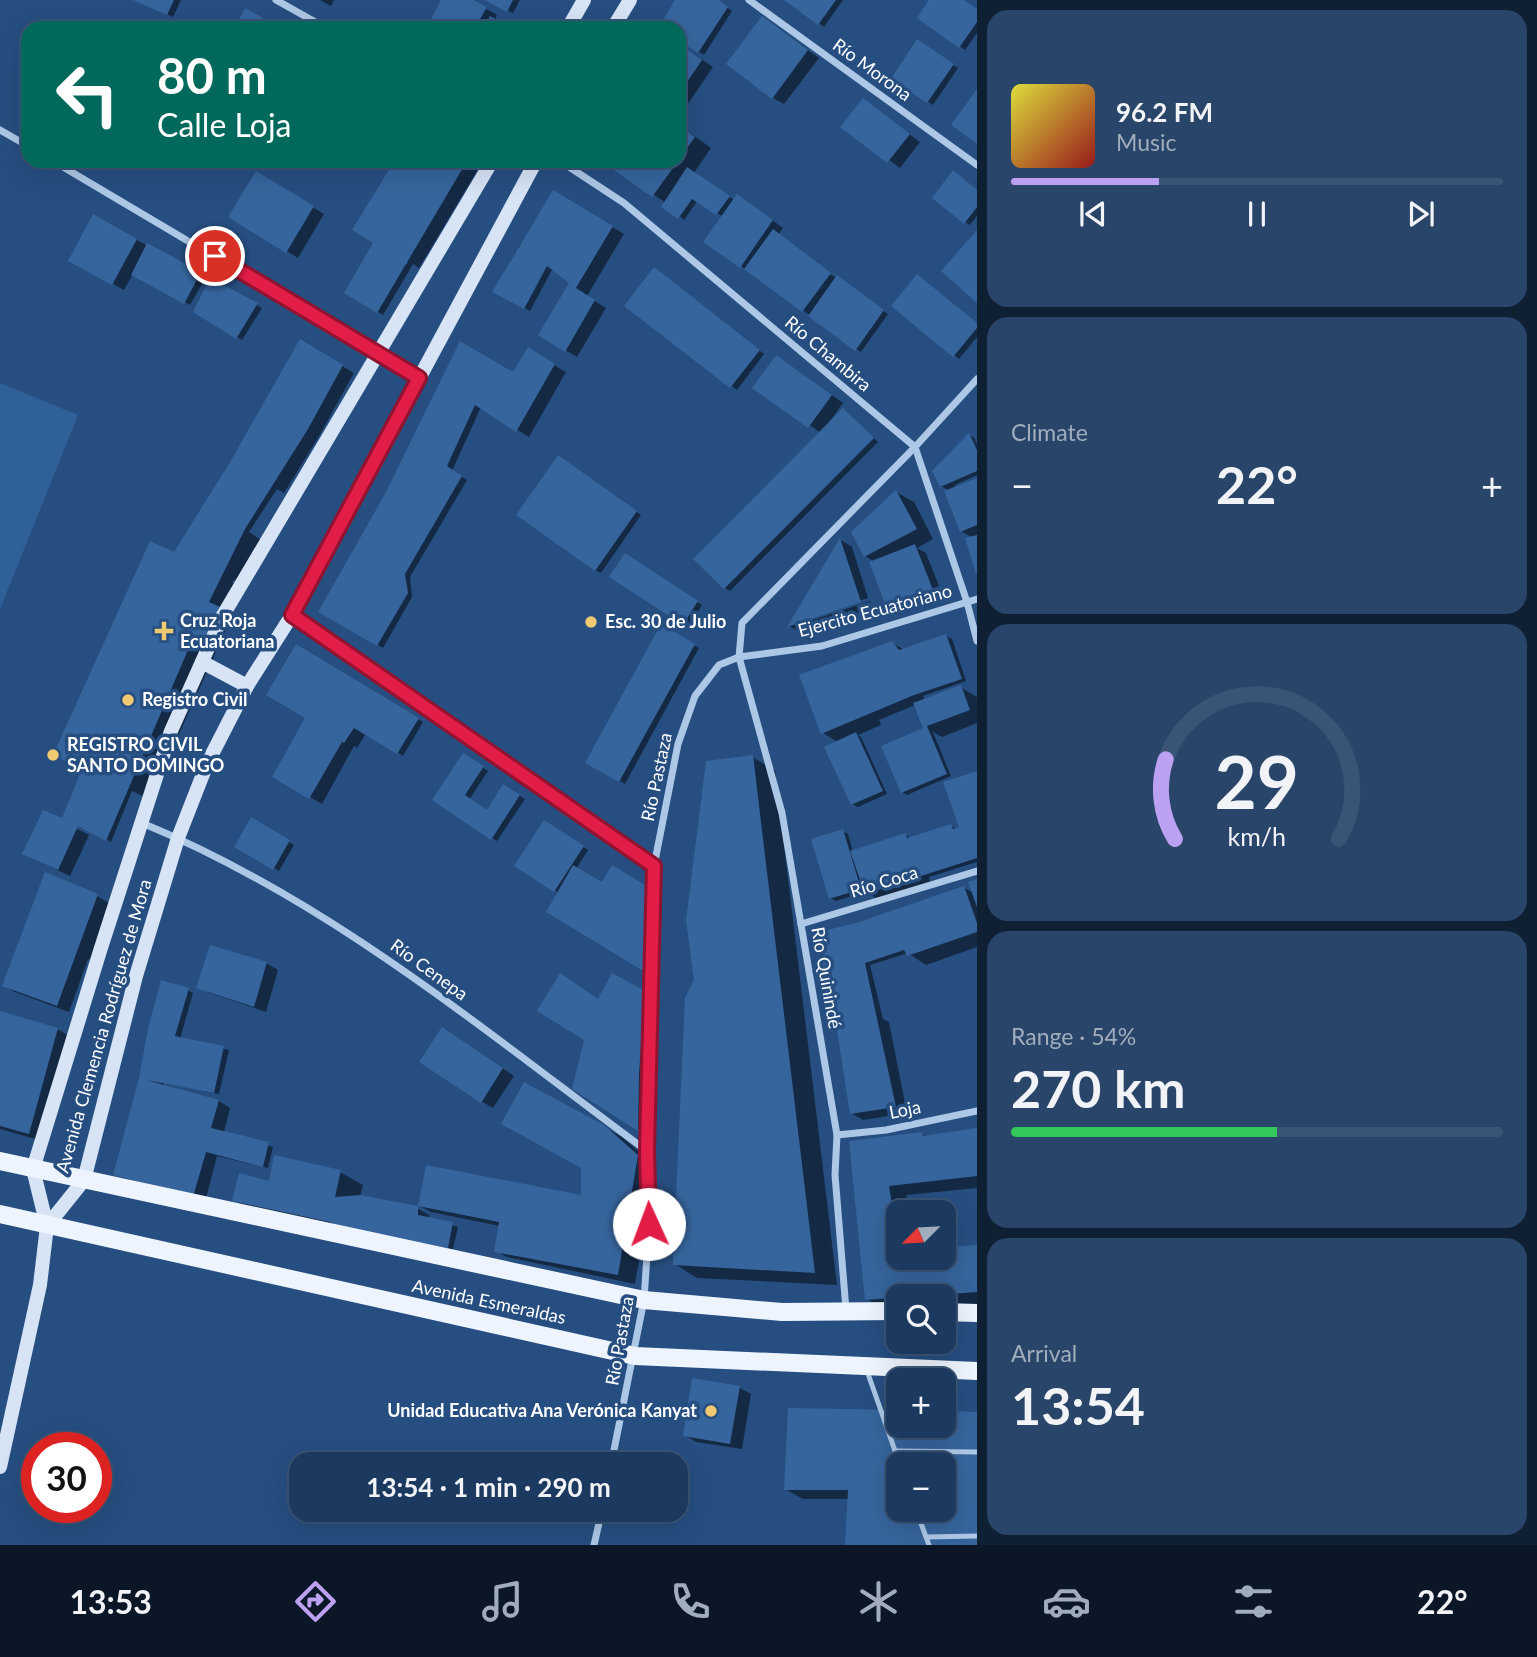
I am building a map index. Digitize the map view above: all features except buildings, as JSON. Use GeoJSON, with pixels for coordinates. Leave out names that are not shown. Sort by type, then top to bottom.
{"type":"FeatureCollection","features":[{"type":"Feature","properties":{"kind":"main road","name":"Avenida Esmeraldas"},"geometry":{"type":"LineString","coordinates":[[0,1161],[644,1300],[782,1312],[886,1311]]}},
{"type":"Feature","properties":{"kind":"main road","name":"Avenida Esmeraldas"},"geometry":{"type":"LineString","coordinates":[[0,1214],[635,1356],[977,1371]]}},
{"type":"Feature","properties":{"kind":"main road"},"geometry":{"type":"LineString","coordinates":[[956,1312],[977,1313]]}},
{"type":"Feature","properties":{"kind":"street"},"geometry":{"type":"LineString","coordinates":[[276,0],[314,21]]}},
{"type":"Feature","properties":{"kind":"street"},"geometry":{"type":"LineString","coordinates":[[572,21],[584,0]]}},
{"type":"Feature","properties":{"kind":"street"},"geometry":{"type":"LineString","coordinates":[[617,21],[629,0]]}},
{"type":"Feature","properties":{"kind":"street","name":"Río Morona"},"geometry":{"type":"LineString","coordinates":[[749,0],[977,165]]}},
{"type":"Feature","properties":{"kind":"street"},"geometry":{"type":"LineString","coordinates":[[0,130],[21,142]]}},
{"type":"Feature","properties":{"kind":"street"},"geometry":{"type":"LineString","coordinates":[[65,168],[419,378]]}},
{"type":"Feature","properties":{"kind":"street","name":"Avenida Clemencia Rodríguez de Mora"},"geometry":{"type":"LineString","coordinates":[[0,1467],[40,1285],[47,1226],[33,1168],[171,732],[222,617],[488,168]]}},
{"type":"Feature","properties":{"kind":"street","name":"Avenida Clemencia Rodríguez de Mora"},"geometry":{"type":"LineString","coordinates":[[47,1226],[84,1180],[135,976],[178,838],[207,764],[247,686],[292,615],[532,168]]}},
{"type":"Feature","properties":{"kind":"street","name":"Río Chambira"},"geometry":{"type":"LineString","coordinates":[[571,168],[624,203],[915,447]]}},
{"type":"Feature","properties":{"kind":"street"},"geometry":{"type":"LineString","coordinates":[[739,657],[742,623],[915,447],[977,379]]}},
{"type":"Feature","properties":{"kind":"street"},"geometry":{"type":"LineString","coordinates":[[915,447],[967,602],[977,641]]}},
{"type":"Feature","properties":{"kind":"street","name":"Ejercito Ecuatoriano"},"geometry":{"type":"LineString","coordinates":[[739,657],[821,646],[977,599]]}},
{"type":"Feature","properties":{"kind":"street"},"geometry":{"type":"LineString","coordinates":[[292,615],[654,866]]}},
{"type":"Feature","properties":{"kind":"street","name":"Río Pastaza"},"geometry":{"type":"LineString","coordinates":[[614,1452],[644,1300],[649,1224],[647,1151],[654,866],[678,744],[695,696],[719,665],[739,657]]}},
{"type":"Feature","properties":{"kind":"street","name":"Río Quinindé"},"geometry":{"type":"LineString","coordinates":[[739,657],[782,813],[838,1135],[835,1175],[846,1310]]}},
{"type":"Feature","properties":{"kind":"street"},"geometry":{"type":"LineString","coordinates":[[202,662],[247,686]]}},
{"type":"Feature","properties":{"kind":"street","name":"Río Cenepa"},"geometry":{"type":"LineString","coordinates":[[142,823],[178,838],[278,889],[369,946],[647,1151]]}},
{"type":"Feature","properties":{"kind":"street","name":"Río Coca"},"geometry":{"type":"LineString","coordinates":[[801,924],[977,871]]}},
{"type":"Feature","properties":{"kind":"street","name":"Loja"},"geometry":{"type":"LineString","coordinates":[[838,1135],[886,1130],[977,1111]]}},
{"type":"Feature","properties":{"kind":"street"},"geometry":{"type":"LineString","coordinates":[[594,1545],[599,1522]]}},
{"type":"Feature","properties":{"kind":"lane"},"geometry":{"type":"LineString","coordinates":[[865,1365],[895,1451],[977,1452]]}},
{"type":"Feature","properties":{"kind":"lane"},"geometry":{"type":"LineString","coordinates":[[920,1522],[929,1545]]}},
{"type":"Feature","properties":{"kind":"lane"},"geometry":{"type":"LineString","coordinates":[[926,1537],[977,1536]]}},
{"type":"Feature","properties":{"kind":"shaded area"},"geometry":{"type":"Polygon","coordinates":[[[0,383],[78,415],[0,609],[0,383]]]}},
{"type":"Feature","properties":{"kind":"place","name":"Esc. 30 de Julio"},"geometry":{"type":"Point","coordinates":[591,622]}},
{"type":"Feature","properties":{"kind":"place","name":"Cruz Roja Ecuatoriana"},"geometry":{"type":"Point","coordinates":[164,631]}},
{"type":"Feature","properties":{"kind":"place","name":"Registro Civil"},"geometry":{"type":"Point","coordinates":[128,700]}},
{"type":"Feature","properties":{"kind":"place","name":"REGISTRO CIVIL SANTO DOMINGO"},"geometry":{"type":"Point","coordinates":[53,755]}},
{"type":"Feature","properties":{"kind":"place","name":"Unidad Educativa Ana Verónica Kanyat"},"geometry":{"type":"Point","coordinates":[711,1411]}},
{"type":"Feature","properties":{"kind":"route"},"geometry":{"type":"LineString","coordinates":[[215,256],[419,378],[292,615],[654,866],[647,1151],[649,1224]]}}]}
